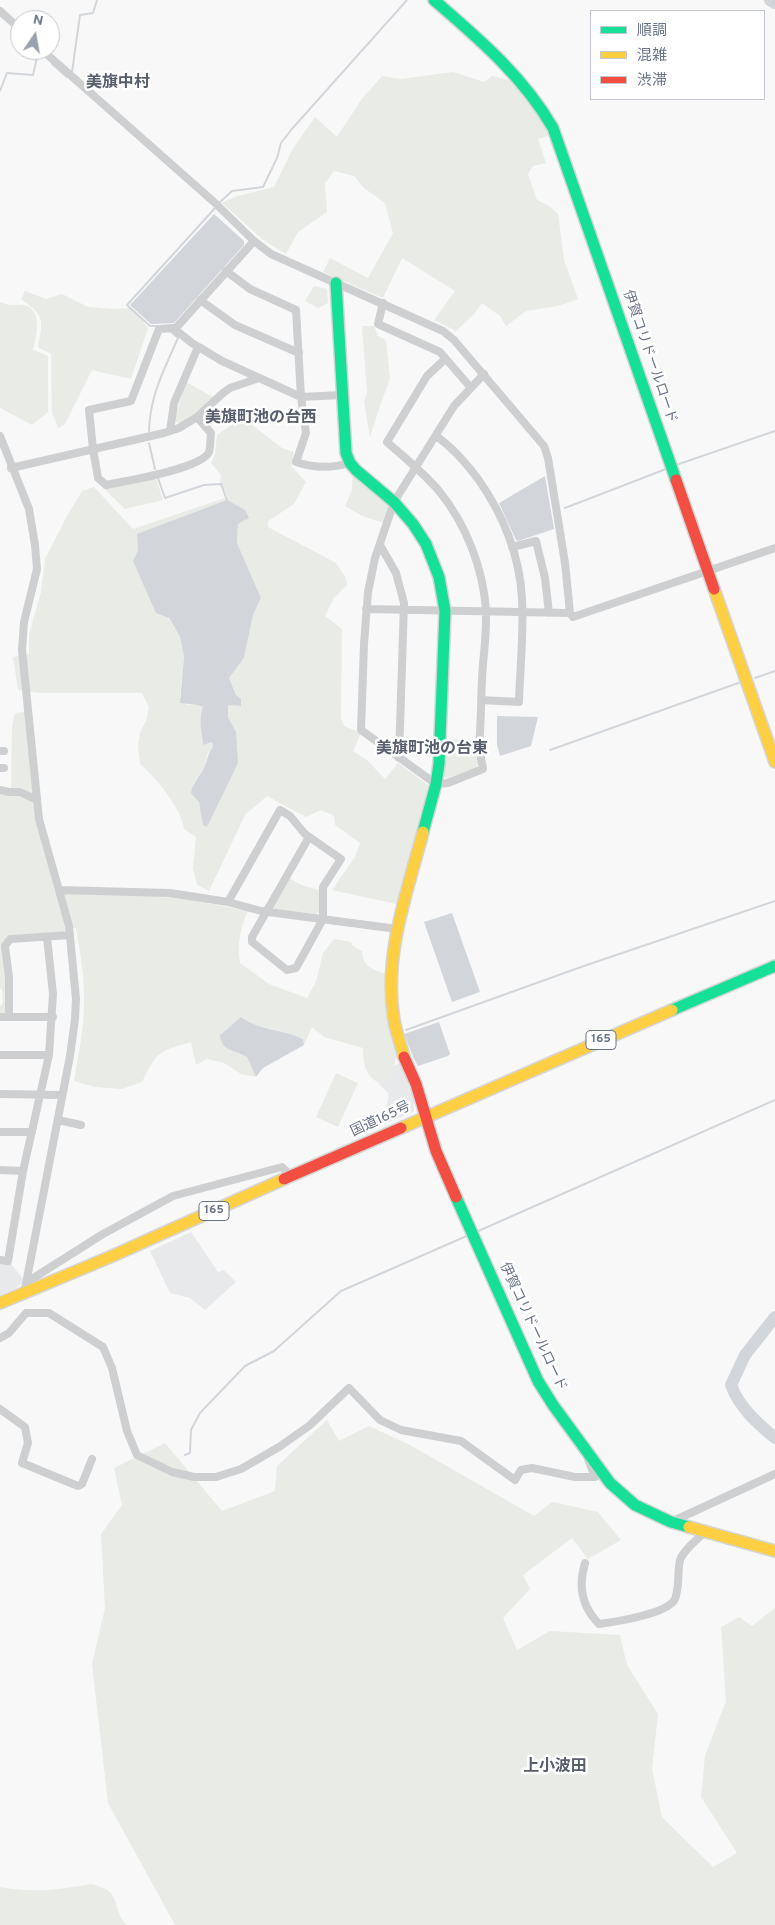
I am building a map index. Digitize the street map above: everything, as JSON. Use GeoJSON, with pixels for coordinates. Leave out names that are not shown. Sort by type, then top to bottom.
{"type":"FeatureCollection","features":[{"type":"Feature","properties":{"kind":"main road","name":"伊賀コリドールロード"},"geometry":{"type":"LineString","coordinates":[[434,0],[520,79],[544,110],[553,128],[775,762]]}},
{"type":"Feature","properties":{"kind":"main road"},"geometry":{"type":"LineString","coordinates":[[336,284],[345,449],[350,463]]}},
{"type":"Feature","properties":{"kind":"main road","name":"伊賀コリドールロード"},"geometry":{"type":"LineString","coordinates":[[350,463],[394,502],[413,524],[426,544],[440,582],[444,611],[440,746],[436,784],[397,928],[391,976],[394,1020],[405,1060],[427,1116],[436,1151],[538,1381],[553,1405],[610,1483],[626,1499],[645,1512],[671,1522],[775,1550]]}},
{"type":"Feature","properties":{"kind":"main road","name":"国道165号"},"geometry":{"type":"LineString","coordinates":[[0,1303],[775,966]]}},
{"type":"Feature","properties":{"kind":"street"},"geometry":{"type":"LineString","coordinates":[[0,11],[10,20]]}},
{"type":"Feature","properties":{"kind":"street"},"geometry":{"type":"LineString","coordinates":[[53,60],[223,210],[254,241],[279,258],[383,303],[449,335],[544,446],[549,465],[565,563],[570,613],[573,617],[775,548]]}},
{"type":"Feature","properties":{"kind":"street"},"geometry":{"type":"LineString","coordinates":[[174,328],[254,241]]}},
{"type":"Feature","properties":{"kind":"street"},"geometry":{"type":"LineString","coordinates":[[226,272],[250,290],[296,310],[301,397],[306,433],[296,462],[305,466],[341,466],[350,463]]}},
{"type":"Feature","properties":{"kind":"street"},"geometry":{"type":"LineString","coordinates":[[200,300],[235,325],[299,354]]}},
{"type":"Feature","properties":{"kind":"street"},"geometry":{"type":"LineString","coordinates":[[383,303],[378,324],[440,352],[471,388]]}},
{"type":"Feature","properties":{"kind":"street"},"geometry":{"type":"LineString","coordinates":[[197,416],[210,432],[210,451],[205,457],[179,469],[106,485],[98,478],[89,410],[131,401],[159,329],[174,328],[198,347],[222,362],[301,397],[342,395]]}},
{"type":"Feature","properties":{"kind":"street"},"geometry":{"type":"LineString","coordinates":[[170,431],[174,403],[198,347]]}},
{"type":"Feature","properties":{"kind":"street"},"geometry":{"type":"LineString","coordinates":[[445,359],[427,376],[387,442],[415,466],[439,491],[457,516],[470,543],[478,566],[486,612],[479,747],[483,768],[448,783],[436,784],[361,730],[366,609],[372,574],[394,502],[415,466],[454,406],[484,374]]}},
{"type":"Feature","properties":{"kind":"street"},"geometry":{"type":"LineString","coordinates":[[11,468],[179,428],[197,416],[223,393],[243,383],[259,378]]}},
{"type":"Feature","properties":{"kind":"street"},"geometry":{"type":"LineString","coordinates":[[0,436],[31,519],[37,563],[35,581],[24,622],[22,650],[39,819],[66,914],[70,935],[76,999],[75,1019],[58,1120],[54,1164],[24,1294]]}},
{"type":"Feature","properties":{"kind":"street"},"geometry":{"type":"LineString","coordinates":[[436,436],[444,441],[470,468],[486,490],[503,523],[512,547],[520,582],[522,612],[519,702],[481,700]]}},
{"type":"Feature","properties":{"kind":"street"},"geometry":{"type":"LineString","coordinates":[[512,547],[536,541],[545,578],[549,613]]}},
{"type":"Feature","properties":{"kind":"street"},"geometry":{"type":"LineString","coordinates":[[380,545],[396,573],[403,596],[405,611],[399,758]]}},
{"type":"Feature","properties":{"kind":"street"},"geometry":{"type":"LineString","coordinates":[[366,609],[570,613]]}},
{"type":"Feature","properties":{"kind":"street"},"geometry":{"type":"LineString","coordinates":[[0,790],[20,792],[37,800]]}},
{"type":"Feature","properties":{"kind":"street"},"geometry":{"type":"LineString","coordinates":[[228,902],[280,810],[290,816],[309,837],[340,858],[324,887],[323,919],[296,968],[287,970],[252,942],[252,937],[309,837]]}},
{"type":"Feature","properties":{"kind":"street"},"geometry":{"type":"LineString","coordinates":[[59,890],[170,892],[228,902],[266,912],[397,928]]}},
{"type":"Feature","properties":{"kind":"street"},"geometry":{"type":"LineString","coordinates":[[10,1017],[9,977],[5,946],[10,939],[70,935]]}},
{"type":"Feature","properties":{"kind":"street"},"geometry":{"type":"LineString","coordinates":[[0,1260],[8,1260],[23,1171],[49,1055],[53,1017],[52,977],[47,937]]}},
{"type":"Feature","properties":{"kind":"street"},"geometry":{"type":"LineString","coordinates":[[0,1017],[53,1017]]}},
{"type":"Feature","properties":{"kind":"street"},"geometry":{"type":"LineString","coordinates":[[0,1055],[49,1055]]}},
{"type":"Feature","properties":{"kind":"street"},"geometry":{"type":"LineString","coordinates":[[0,1094],[62,1095]]}},
{"type":"Feature","properties":{"kind":"street"},"geometry":{"type":"LineString","coordinates":[[58,1120],[81,1125]]}},
{"type":"Feature","properties":{"kind":"street"},"geometry":{"type":"LineString","coordinates":[[0,1132],[32,1132]]}},
{"type":"Feature","properties":{"kind":"street"},"geometry":{"type":"LineString","coordinates":[[27,1282],[103,1234],[173,1196],[282,1167],[292,1176]]}},
{"type":"Feature","properties":{"kind":"street"},"geometry":{"type":"LineString","coordinates":[[0,1170],[23,1171]]}},
{"type":"Feature","properties":{"kind":"street"},"geometry":{"type":"LineString","coordinates":[[0,1338],[9,1333],[26,1313],[49,1313],[104,1347],[112,1368],[127,1431],[137,1454],[172,1472],[194,1477],[216,1477],[241,1469],[255,1462],[309,1426],[349,1388],[380,1420],[401,1430],[461,1440],[515,1480],[521,1470],[532,1468],[575,1476],[595,1477],[584,1447]]}},
{"type":"Feature","properties":{"kind":"street"},"geometry":{"type":"LineString","coordinates":[[0,1409],[25,1427],[28,1443],[22,1463],[78,1486],[82,1484],[92,1459]]}},
{"type":"Feature","properties":{"kind":"street"},"geometry":{"type":"LineString","coordinates":[[671,1522],[775,1474]]}},
{"type":"Feature","properties":{"kind":"street"},"geometry":{"type":"LineString","coordinates":[[585,1563],[581,1577],[581,1589],[588,1613],[598,1624],[622,1621],[666,1607],[674,1601],[679,1582],[681,1558],[706,1531]]}},
{"type":"Feature","properties":{"kind":"shaded area"},"geometry":{"type":"Polygon","coordinates":[[[453,72],[484,82],[492,76],[516,82],[534,102],[551,135],[538,139],[546,163],[533,166],[528,174],[537,200],[549,206],[558,214],[564,260],[578,299],[558,306],[526,311],[506,326],[500,316],[482,303],[474,314],[456,331],[434,320],[455,291],[402,258],[383,298],[323,272],[330,258],[368,278],[393,233],[385,203],[364,188],[354,176],[334,171],[325,183],[327,212],[298,232],[286,254],[262,239],[222,203],[234,197],[274,187],[292,150],[315,117],[337,137],[361,100],[382,76],[401,79],[453,72]]]}},
{"type":"Feature","properties":{"kind":"shaded area"},"geometry":{"type":"Polygon","coordinates":[[[214,214],[244,241],[244,245],[174,323],[151,324],[130,305],[214,214]]]}},
{"type":"Feature","properties":{"kind":"shaded area"},"geometry":{"type":"Polygon","coordinates":[[[314,286],[327,289],[328,303],[318,308],[305,301],[314,286]]]}},
{"type":"Feature","properties":{"kind":"shaded area"},"geometry":{"type":"Polygon","coordinates":[[[25,291],[46,299],[62,294],[88,307],[132,308],[148,328],[131,379],[92,370],[65,424],[58,428],[52,413],[51,354],[38,347],[41,331],[40,319],[34,310],[21,299],[25,291]]]}},
{"type":"Feature","properties":{"kind":"shaded area"},"geometry":{"type":"Polygon","coordinates":[[[0,302],[10,305],[23,305],[34,312],[37,324],[33,350],[48,356],[48,412],[32,425],[0,408],[0,302]]]}},
{"type":"Feature","properties":{"kind":"shaded area"},"geometry":{"type":"Polygon","coordinates":[[[362,326],[374,326],[378,336],[386,340],[390,379],[370,437],[364,402],[367,392],[362,326]]]}},
{"type":"Feature","properties":{"kind":"shaded area"},"geometry":{"type":"Polygon","coordinates":[[[186,382],[213,397],[193,415],[179,424],[174,420],[186,382]]]}},
{"type":"Feature","properties":{"kind":"shaded area"},"geometry":{"type":"Polygon","coordinates":[[[236,422],[251,424],[282,448],[294,452],[291,466],[306,482],[294,504],[268,521],[268,527],[336,563],[346,578],[347,585],[334,598],[325,616],[342,629],[341,718],[344,726],[361,733],[353,751],[367,760],[385,779],[398,763],[428,785],[429,789],[401,905],[332,890],[355,857],[360,843],[335,825],[334,816],[321,810],[306,817],[267,796],[245,815],[209,891],[197,885],[193,868],[196,837],[184,829],[178,812],[167,794],[153,776],[140,764],[138,746],[140,732],[146,721],[149,707],[142,693],[41,693],[18,690],[13,657],[29,654],[29,635],[41,592],[45,559],[82,491],[94,487],[133,529],[228,497],[220,482],[221,475],[211,463],[215,454],[217,435],[236,422]],[[248,518],[138,550],[133,561],[180,637],[184,657],[180,698],[188,705],[198,704],[203,707],[201,721],[203,745],[212,742],[213,747],[207,755],[206,765],[193,784],[202,813],[203,825],[236,732],[228,717],[228,704],[241,706],[229,678],[244,658],[253,615],[261,598],[237,543],[238,524],[248,518]]]}},
{"type":"Feature","properties":{"kind":"shaded area"},"geometry":{"type":"Polygon","coordinates":[[[353,473],[386,502],[388,508],[384,523],[362,516],[345,506],[352,490],[353,473]]]}},
{"type":"Feature","properties":{"kind":"shaded area"},"geometry":{"type":"Polygon","coordinates":[[[545,476],[554,529],[518,541],[499,503],[545,476]]]}},
{"type":"Feature","properties":{"kind":"shaded area"},"geometry":{"type":"Polygon","coordinates":[[[156,478],[163,500],[125,509],[104,489],[156,478]]]}},
{"type":"Feature","properties":{"kind":"shaded area"},"geometry":{"type":"Polygon","coordinates":[[[227,500],[245,510],[249,518],[238,524],[237,543],[261,598],[253,615],[244,658],[229,678],[236,695],[241,699],[241,706],[228,705],[228,717],[236,732],[238,763],[207,827],[203,825],[199,802],[191,793],[213,747],[212,742],[203,745],[201,721],[203,707],[180,703],[184,657],[180,637],[169,618],[156,613],[133,561],[138,550],[137,534],[227,500]]]}},
{"type":"Feature","properties":{"kind":"shaded area"},"geometry":{"type":"Polygon","coordinates":[[[25,712],[34,803],[55,892],[171,896],[248,911],[240,936],[240,963],[269,984],[307,998],[316,982],[323,953],[334,939],[351,942],[353,946],[362,951],[362,956],[369,967],[386,974],[389,1022],[397,1055],[390,1079],[380,1083],[371,1077],[364,1064],[363,1048],[324,1037],[312,1027],[304,1045],[303,1039],[256,1025],[241,1018],[225,1030],[242,1054],[247,1057],[256,1077],[241,1074],[224,1063],[207,1059],[196,1065],[191,1042],[171,1048],[160,1054],[142,1082],[122,1089],[95,1087],[74,1081],[84,1014],[83,976],[76,928],[67,928],[64,932],[8,935],[2,945],[7,987],[7,1010],[0,1014],[0,1006],[3,1003],[2,990],[0,988],[0,794],[11,796],[12,726],[15,713],[25,712]]]}},
{"type":"Feature","properties":{"kind":"shaded area"},"geometry":{"type":"Polygon","coordinates":[[[497,716],[538,717],[531,746],[500,756],[497,745],[497,716]]]}},
{"type":"Feature","properties":{"kind":"shaded area"},"geometry":{"type":"Polygon","coordinates":[[[444,739],[476,740],[478,764],[476,768],[447,779],[442,775],[444,739]]]}},
{"type":"Feature","properties":{"kind":"shaded area"},"geometry":{"type":"Polygon","coordinates":[[[289,878],[301,885],[319,890],[320,911],[316,914],[274,909],[273,906],[289,878]]]}},
{"type":"Feature","properties":{"kind":"shaded area"},"geometry":{"type":"Polygon","coordinates":[[[452,913],[480,992],[452,1002],[424,922],[452,913]]]}},
{"type":"Feature","properties":{"kind":"shaded area"},"geometry":{"type":"Polygon","coordinates":[[[241,1017],[256,1025],[303,1039],[304,1045],[263,1068],[256,1077],[247,1057],[226,1048],[221,1041],[220,1035],[241,1017]]]}},
{"type":"Feature","properties":{"kind":"shaded area"},"geometry":{"type":"Polygon","coordinates":[[[439,1022],[450,1054],[418,1066],[404,1034],[439,1022]]]}},
{"type":"Feature","properties":{"kind":"shaded area"},"geometry":{"type":"Polygon","coordinates":[[[401,1063],[414,1100],[414,1110],[382,1125],[389,1094],[378,1083],[390,1079],[393,1066],[401,1063]]]}},
{"type":"Feature","properties":{"kind":"shaded area"},"geometry":{"type":"Polygon","coordinates":[[[336,1073],[358,1083],[338,1127],[316,1117],[336,1073]]]}},
{"type":"Feature","properties":{"kind":"shaded area"},"geometry":{"type":"Polygon","coordinates":[[[191,1232],[218,1272],[224,1270],[236,1282],[205,1310],[190,1298],[170,1293],[150,1251],[191,1232]]]}},
{"type":"Feature","properties":{"kind":"shaded area"},"geometry":{"type":"Polygon","coordinates":[[[0,1264],[11,1264],[24,1280],[17,1288],[0,1295],[0,1264]]]}},
{"type":"Feature","properties":{"kind":"shaded area"},"geometry":{"type":"Polygon","coordinates":[[[327,1420],[339,1441],[369,1426],[410,1445],[534,1516],[552,1502],[598,1512],[621,1540],[588,1559],[572,1538],[523,1575],[530,1589],[503,1618],[517,1650],[550,1631],[620,1635],[627,1665],[658,1714],[652,1769],[662,1817],[713,1867],[737,1853],[701,1797],[705,1756],[726,1701],[721,1627],[739,1617],[752,1626],[775,1608],[775,1925],[175,1925],[108,1803],[92,1664],[105,1608],[101,1534],[122,1505],[114,1468],[165,1443],[222,1511],[275,1491],[277,1466],[327,1420]]]}},
{"type":"Feature","properties":{"kind":"shaded area"},"geometry":{"type":"Polygon","coordinates":[[[91,1884],[109,1891],[113,1896],[122,1919],[127,1925],[0,1925],[0,1887],[46,1890],[91,1884]]]}},
{"type":"Feature","properties":{"kind":"waterway"},"geometry":{"type":"LineString","coordinates":[[72,72],[80,15],[93,13],[97,0]]}},
{"type":"Feature","properties":{"kind":"waterway"},"geometry":{"type":"LineString","coordinates":[[219,203],[232,191],[263,187],[277,158],[281,143],[291,130],[407,0]]}},
{"type":"Feature","properties":{"kind":"waterway"},"geometry":{"type":"LineString","coordinates":[[770,0],[775,3]]}},
{"type":"Feature","properties":{"kind":"waterway"},"geometry":{"type":"LineString","coordinates":[[0,91],[7,73],[33,75],[36,60]]}},
{"type":"Feature","properties":{"kind":"waterway"},"geometry":{"type":"LineString","coordinates":[[52,64],[67,77]]}},
{"type":"Feature","properties":{"kind":"waterway"},"geometry":{"type":"LineString","coordinates":[[159,326],[150,326],[127,305],[216,207]]}},
{"type":"Feature","properties":{"kind":"waterway"},"geometry":{"type":"LineString","coordinates":[[149,431],[155,394],[178,338],[170,331]]}},
{"type":"Feature","properties":{"kind":"waterway"},"geometry":{"type":"LineString","coordinates":[[679,464],[775,431]]}},
{"type":"Feature","properties":{"kind":"waterway"},"geometry":{"type":"LineString","coordinates":[[149,443],[155,469]]}},
{"type":"Feature","properties":{"kind":"waterway"},"geometry":{"type":"LineString","coordinates":[[565,508],[666,469]]}},
{"type":"Feature","properties":{"kind":"waterway"},"geometry":{"type":"LineString","coordinates":[[158,478],[165,498],[204,485],[221,484],[227,500]]}},
{"type":"Feature","properties":{"kind":"waterway"},"geometry":{"type":"LineString","coordinates":[[755,678],[775,671]]}},
{"type":"Feature","properties":{"kind":"waterway"},"geometry":{"type":"LineString","coordinates":[[550,750],[741,682]]}},
{"type":"Feature","properties":{"kind":"waterway"},"geometry":{"type":"LineString","coordinates":[[406,1030],[581,967],[775,901]]}},
{"type":"Feature","properties":{"kind":"waterway"},"geometry":{"type":"LineString","coordinates":[[476,1232],[775,1100]]}},
{"type":"Feature","properties":{"kind":"waterway"},"geometry":{"type":"LineString","coordinates":[[185,1455],[190,1453],[191,1430],[200,1413],[245,1366],[274,1351],[341,1291],[469,1235]]}},
{"type":"Feature","properties":{"kind":"waterway"},"geometry":{"type":"LineString","coordinates":[[775,1317],[745,1355],[731,1385],[744,1407],[775,1438]]}},
{"type":"Feature","properties":{"kind":"traffic: fast"},"geometry":{"type":"LineString","coordinates":[[434,0],[484,44],[514,75],[541,109],[553,128],[676,480]]}},
{"type":"Feature","properties":{"kind":"traffic: fast"},"geometry":{"type":"LineString","coordinates":[[336,283],[346,453],[350,463],[356,470],[394,502],[413,524],[426,544],[439,577],[445,611],[439,764],[436,784],[423,832]]}},
{"type":"Feature","properties":{"kind":"traffic: fast"},"geometry":{"type":"LineString","coordinates":[[672,1010],[775,966]]}},
{"type":"Feature","properties":{"kind":"traffic: fast"},"geometry":{"type":"LineString","coordinates":[[456,1197],[538,1381],[553,1405],[610,1483],[635,1505],[671,1522],[689,1527]]}},
{"type":"Feature","properties":{"kind":"traffic: slow"},"geometry":{"type":"LineString","coordinates":[[714,589],[775,762]]}},
{"type":"Feature","properties":{"kind":"traffic: slow"},"geometry":{"type":"LineString","coordinates":[[404,1057],[394,1020],[391,996],[394,948],[398,925],[423,832]]}},
{"type":"Feature","properties":{"kind":"traffic: slow"},"geometry":{"type":"LineString","coordinates":[[401,1128],[672,1010]]}},
{"type":"Feature","properties":{"kind":"traffic: slow"},"geometry":{"type":"LineString","coordinates":[[0,1303],[110,1257],[284,1179]]}},
{"type":"Feature","properties":{"kind":"traffic: slow"},"geometry":{"type":"LineString","coordinates":[[689,1527],[775,1551]]}},
{"type":"Feature","properties":{"kind":"traffic: jam"},"geometry":{"type":"LineString","coordinates":[[676,480],[714,589]]}},
{"type":"Feature","properties":{"kind":"traffic: jam"},"geometry":{"type":"LineString","coordinates":[[404,1057],[416,1084],[436,1151],[456,1197]]}},
{"type":"Feature","properties":{"kind":"traffic: jam"},"geometry":{"type":"LineString","coordinates":[[284,1179],[401,1128]]}},
{"type":"Feature","properties":{"kind":"district","name":"美旗中村"},"geometry":{"type":"Point","coordinates":[118,84]}},
{"type":"Feature","properties":{"kind":"district","name":"美旗町池の台西"},"geometry":{"type":"Point","coordinates":[261,419]}},
{"type":"Feature","properties":{"kind":"district","name":"美旗町池の台東"},"geometry":{"type":"Point","coordinates":[432,750]}},
{"type":"Feature","properties":{"kind":"district","name":"上小波田"},"geometry":{"type":"Point","coordinates":[555,1768]}}]}
